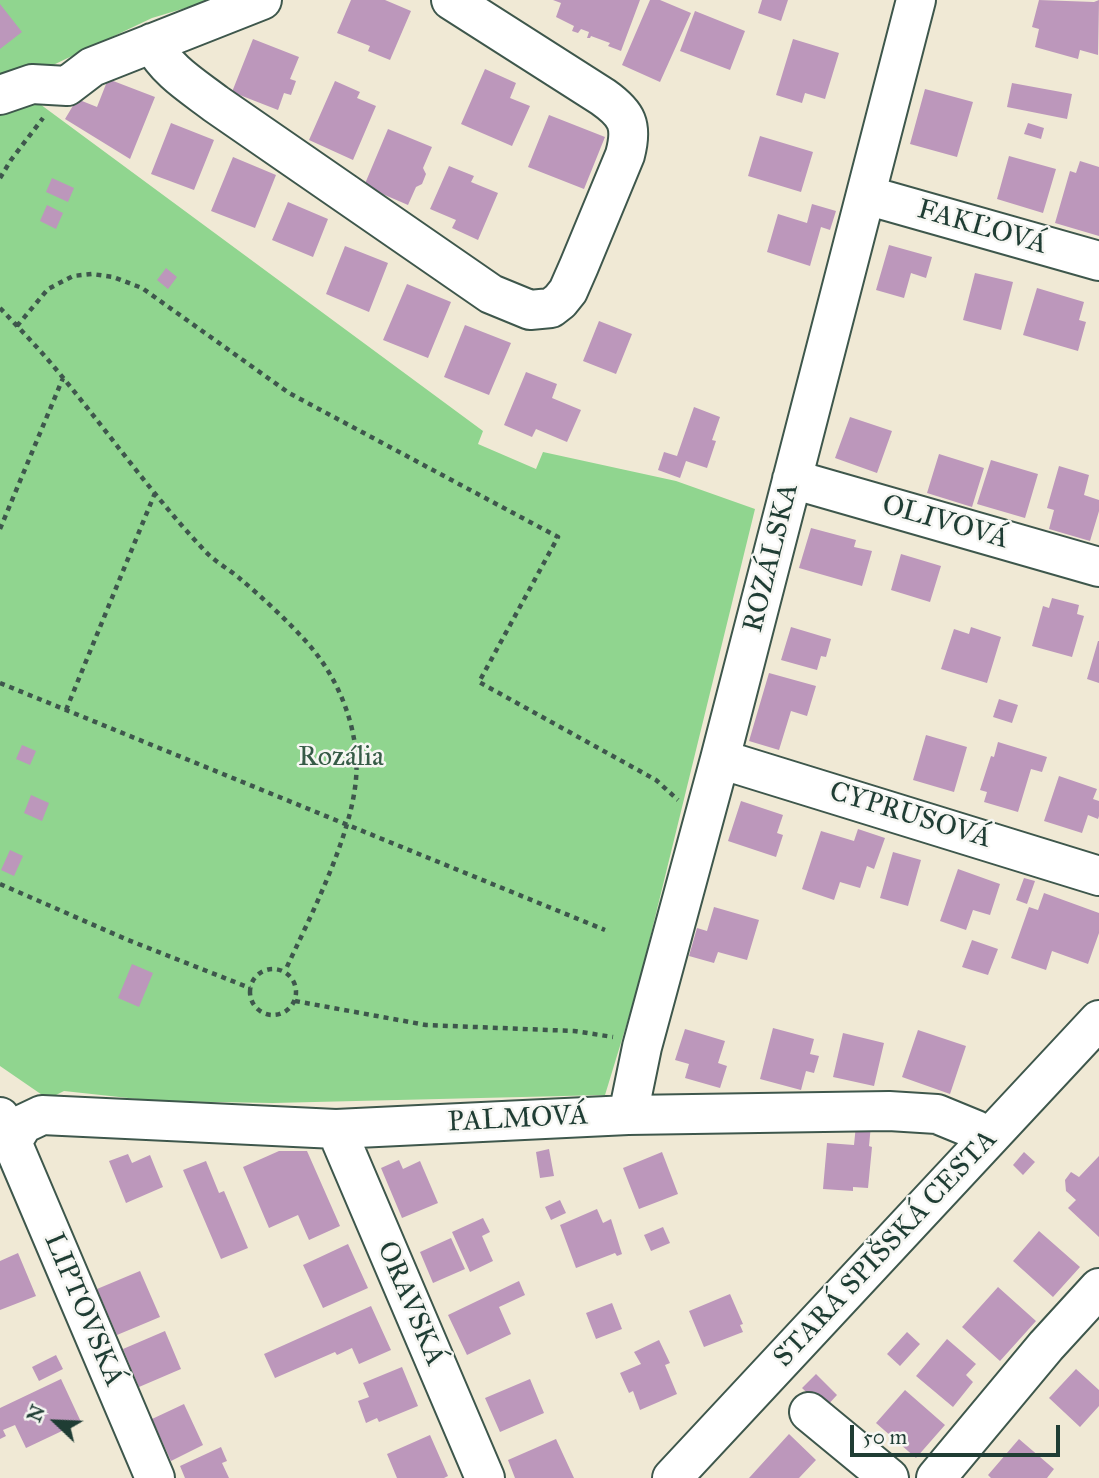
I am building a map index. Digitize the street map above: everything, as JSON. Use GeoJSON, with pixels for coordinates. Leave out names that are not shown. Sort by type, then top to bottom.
{"type":"FeatureCollection","features":[{"type":"Feature","properties":{"kind":"street"},"geometry":{"type":"LineString","coordinates":[[0,95],[32,84],[67,86],[92,67],[262,0]]}},
{"type":"Feature","properties":{"kind":"street"},"geometry":{"type":"LineString","coordinates":[[152,43],[166,65],[195,88],[491,294],[530,310],[551,308],[568,290],[579,266],[625,155],[629,138],[628,123],[622,113],[603,97],[451,0]]}},
{"type":"Feature","properties":{"kind":"street","name":"ROZÁLSKA"},"geometry":{"type":"LineString","coordinates":[[628,1115],[642,1046],[720,759],[916,0]]}},
{"type":"Feature","properties":{"kind":"street","name":"FAKĽOVÁ"},"geometry":{"type":"LineString","coordinates":[[866,195],[1099,261]]}},
{"type":"Feature","properties":{"kind":"street","name":"OLIVOVÁ"},"geometry":{"type":"LineString","coordinates":[[792,479],[1099,567]]}},
{"type":"Feature","properties":{"kind":"street","name":"CYPRUSOVÁ"},"geometry":{"type":"LineString","coordinates":[[720,759],[1099,876]]}},
{"type":"Feature","properties":{"kind":"street","name":"STARÁ SPIŠSKÁ CESTA"},"geometry":{"type":"LineString","coordinates":[[672,1478],[1099,1020]]}},
{"type":"Feature","properties":{"kind":"street","name":"PALMOVÁ"},"geometry":{"type":"LineString","coordinates":[[0,1091],[42,1115],[336,1129],[628,1115],[876,1111],[937,1114],[975,1130],[987,1140]]}},
{"type":"Feature","properties":{"kind":"street"},"geometry":{"type":"LineString","coordinates":[[6,1129],[42,1115]]}},
{"type":"Feature","properties":{"kind":"street","name":"LIPTOVSKÁ"},"geometry":{"type":"LineString","coordinates":[[6,1129],[155,1478]]}},
{"type":"Feature","properties":{"kind":"street","name":"ORAVSKÁ"},"geometry":{"type":"LineString","coordinates":[[336,1129],[485,1478]]}},
{"type":"Feature","properties":{"kind":"street"},"geometry":{"type":"LineString","coordinates":[[936,1478],[1046,1346],[1099,1288]]}},
{"type":"Feature","properties":{"kind":"street"},"geometry":{"type":"LineString","coordinates":[[809,1412],[889,1478]]}},
{"type":"Feature","properties":{"kind":"path"},"geometry":{"type":"LineString","coordinates":[[0,178],[67,86]]}},
{"type":"Feature","properties":{"kind":"path"},"geometry":{"type":"LineString","coordinates":[[17,326],[48,289],[73,276],[92,274],[113,277],[142,288],[289,393],[558,537],[479,682],[656,780],[671,796],[681,802]]}},
{"type":"Feature","properties":{"kind":"path"},"geometry":{"type":"LineString","coordinates":[[0,308],[63,377],[155,493],[207,553],[238,577],[310,646],[330,673],[347,712],[355,748],[356,778],[346,826],[315,906],[285,971]]}},
{"type":"Feature","properties":{"kind":"path"},"geometry":{"type":"LineString","coordinates":[[0,529],[63,377]]}},
{"type":"Feature","properties":{"kind":"path"},"geometry":{"type":"LineString","coordinates":[[66,710],[155,493]]}},
{"type":"Feature","properties":{"kind":"path"},"geometry":{"type":"LineString","coordinates":[[0,682],[605,930]]}},
{"type":"Feature","properties":{"kind":"path"},"geometry":{"type":"LineString","coordinates":[[0,884],[128,940],[250,988]]}},
{"type":"Feature","properties":{"kind":"path"},"geometry":{"type":"LineString","coordinates":[[271,968],[285,971],[294,981],[295,1001],[278,1015],[263,1013],[252,1003],[250,988],[257,975],[263,971],[271,968]]}},
{"type":"Feature","properties":{"kind":"path"},"geometry":{"type":"LineString","coordinates":[[295,1001],[426,1025],[604,1034],[642,1046]]}},
{"type":"Feature","properties":{"kind":"green space","name":"Rozália"},"geometry":{"type":"Polygon","coordinates":[[[0,0],[212,0],[152,18],[51,66],[29,96],[483,431],[478,444],[536,469],[543,452],[676,481],[755,509],[638,987],[605,1095],[273,1103],[156,1101],[64,1091],[48,1099],[0,1066],[0,0]]]}},
{"type":"Feature","properties":{"kind":"building"},"geometry":{"type":"Polygon","coordinates":[[[351,0],[385,0],[411,11],[390,60],[368,51],[370,46],[337,33],[351,0]]]}},
{"type":"Feature","properties":{"kind":"building"},"geometry":{"type":"Polygon","coordinates":[[[553,0],[640,0],[621,51],[608,46],[610,43],[591,36],[587,38],[589,32],[581,29],[578,33],[572,31],[574,26],[556,17],[561,3],[553,0]]]}},
{"type":"Feature","properties":{"kind":"building"},"geometry":{"type":"Polygon","coordinates":[[[650,0],[660,0],[691,13],[660,82],[622,65],[650,0]]]}},
{"type":"Feature","properties":{"kind":"building"},"geometry":{"type":"Polygon","coordinates":[[[762,0],[788,0],[781,21],[758,13],[762,0]]]}},
{"type":"Feature","properties":{"kind":"building"},"geometry":{"type":"Polygon","coordinates":[[[1039,0],[1099,0],[1098,55],[1080,50],[1078,59],[1035,47],[1039,29],[1032,27],[1039,0]]]}},
{"type":"Feature","properties":{"kind":"building"},"geometry":{"type":"Polygon","coordinates":[[[0,4],[22,32],[0,49],[0,4]]]}},
{"type":"Feature","properties":{"kind":"building"},"geometry":{"type":"Polygon","coordinates":[[[695,11],[745,31],[730,70],[680,51],[695,11]]]}},
{"type":"Feature","properties":{"kind":"building"},"geometry":{"type":"Polygon","coordinates":[[[253,39],[299,57],[290,79],[296,81],[291,95],[284,93],[278,110],[232,92],[253,39]]]}},
{"type":"Feature","properties":{"kind":"building"},"geometry":{"type":"Polygon","coordinates":[[[793,39],[839,53],[825,99],[805,93],[802,103],[776,95],[793,39]]]}},
{"type":"Feature","properties":{"kind":"building"},"geometry":{"type":"Polygon","coordinates":[[[485,69],[516,83],[510,98],[530,106],[512,146],[461,124],[485,69]]]}},
{"type":"Feature","properties":{"kind":"building"},"geometry":{"type":"Polygon","coordinates":[[[108,79],[155,97],[130,159],[65,119],[77,99],[97,107],[108,79]]]}},
{"type":"Feature","properties":{"kind":"building"},"geometry":{"type":"Polygon","coordinates":[[[335,81],[360,92],[357,98],[376,106],[353,160],[309,140],[335,81]]]}},
{"type":"Feature","properties":{"kind":"building"},"geometry":{"type":"Polygon","coordinates":[[[1012,83],[1072,94],[1067,119],[1007,107],[1012,83]]]}},
{"type":"Feature","properties":{"kind":"building"},"geometry":{"type":"Polygon","coordinates":[[[925,89],[973,102],[957,157],[910,144],[925,89]]]}},
{"type":"Feature","properties":{"kind":"building"},"geometry":{"type":"Polygon","coordinates":[[[549,115],[605,137],[584,189],[528,167],[549,115]]]}},
{"type":"Feature","properties":{"kind":"building"},"geometry":{"type":"Polygon","coordinates":[[[171,123],[214,140],[194,190],[151,174],[171,123]]]}},
{"type":"Feature","properties":{"kind":"building"},"geometry":{"type":"Polygon","coordinates":[[[1028,123],[1044,128],[1041,139],[1024,134],[1028,123]]]}},
{"type":"Feature","properties":{"kind":"building"},"geometry":{"type":"Polygon","coordinates":[[[388,129],[432,147],[423,168],[426,174],[422,184],[416,187],[408,205],[364,186],[388,129]]]}},
{"type":"Feature","properties":{"kind":"building"},"geometry":{"type":"Polygon","coordinates":[[[760,136],[813,152],[801,192],[748,176],[760,136]]]}},
{"type":"Feature","properties":{"kind":"building"},"geometry":{"type":"Polygon","coordinates":[[[1009,156],[1056,169],[1043,213],[997,199],[1009,156]]]}},
{"type":"Feature","properties":{"kind":"building"},"geometry":{"type":"Polygon","coordinates":[[[233,157],[276,175],[255,228],[211,211],[233,157]]]}},
{"type":"Feature","properties":{"kind":"building"},"geometry":{"type":"Polygon","coordinates":[[[1080,161],[1099,167],[1099,236],[1055,223],[1070,171],[1076,173],[1080,161]]]}},
{"type":"Feature","properties":{"kind":"building"},"geometry":{"type":"Polygon","coordinates":[[[449,166],[474,176],[471,182],[498,193],[478,240],[452,228],[456,220],[430,209],[449,166]]]}},
{"type":"Feature","properties":{"kind":"building"},"geometry":{"type":"Polygon","coordinates":[[[52,178],[74,188],[68,202],[46,192],[52,178]]]}},
{"type":"Feature","properties":{"kind":"building"},"geometry":{"type":"Polygon","coordinates":[[[288,202],[328,219],[313,257],[272,240],[288,202]]]}},
{"type":"Feature","properties":{"kind":"building"},"geometry":{"type":"Polygon","coordinates":[[[812,204],[836,211],[830,230],[821,227],[810,266],[767,252],[778,214],[807,223],[812,204]]]}},
{"type":"Feature","properties":{"kind":"building"},"geometry":{"type":"Polygon","coordinates":[[[47,205],[63,213],[56,229],[40,221],[47,205]]]}},
{"type":"Feature","properties":{"kind":"building"},"geometry":{"type":"Polygon","coordinates":[[[889,245],[932,257],[926,278],[911,273],[904,298],[876,290],[889,245]]]}},
{"type":"Feature","properties":{"kind":"building"},"geometry":{"type":"Polygon","coordinates":[[[345,246],[388,263],[369,312],[326,294],[345,246]]]}},
{"type":"Feature","properties":{"kind":"building"},"geometry":{"type":"Polygon","coordinates":[[[166,268],[177,277],[168,289],[157,280],[166,268]]]}},
{"type":"Feature","properties":{"kind":"building"},"geometry":{"type":"Polygon","coordinates":[[[975,273],[1013,282],[1001,330],[963,320],[975,273]]]}},
{"type":"Feature","properties":{"kind":"building"},"geometry":{"type":"Polygon","coordinates":[[[407,284],[451,302],[428,358],[383,340],[407,284]]]}},
{"type":"Feature","properties":{"kind":"building"},"geometry":{"type":"Polygon","coordinates":[[[1037,288],[1084,302],[1079,320],[1086,322],[1078,351],[1023,335],[1037,288]]]}},
{"type":"Feature","properties":{"kind":"building"},"geometry":{"type":"Polygon","coordinates":[[[599,321],[632,334],[616,374],[583,361],[599,321]]]}},
{"type":"Feature","properties":{"kind":"building"},"geometry":{"type":"Polygon","coordinates":[[[465,325],[511,343],[489,395],[444,377],[465,325]]]}},
{"type":"Feature","properties":{"kind":"building"},"geometry":{"type":"Polygon","coordinates":[[[526,372],[557,384],[552,398],[581,410],[567,442],[536,429],[532,437],[504,425],[526,372]]]}},
{"type":"Feature","properties":{"kind":"building"},"geometry":{"type":"Polygon","coordinates":[[[694,407],[720,417],[707,468],[686,461],[680,478],[658,470],[664,452],[677,456],[694,407]]]}},
{"type":"Feature","properties":{"kind":"building"},"geometry":{"type":"Polygon","coordinates":[[[850,417],[892,431],[877,473],[835,458],[850,417]]]}},
{"type":"Feature","properties":{"kind":"building"},"geometry":{"type":"Polygon","coordinates":[[[939,454],[984,468],[972,507],[927,493],[939,454]]]}},
{"type":"Feature","properties":{"kind":"building"},"geometry":{"type":"Polygon","coordinates":[[[991,460],[1038,474],[1025,518],[977,504],[991,460]]]}},
{"type":"Feature","properties":{"kind":"building"},"geometry":{"type":"Polygon","coordinates":[[[1059,466],[1089,475],[1084,495],[1099,500],[1099,511],[1090,541],[1049,529],[1054,510],[1047,508],[1059,466]]]}},
{"type":"Feature","properties":{"kind":"building"},"geometry":{"type":"Polygon","coordinates":[[[811,528],[856,540],[854,547],[872,551],[862,586],[799,568],[811,528]]]}},
{"type":"Feature","properties":{"kind":"building"},"geometry":{"type":"Polygon","coordinates":[[[901,554],[941,566],[930,602],[891,590],[901,554]]]}},
{"type":"Feature","properties":{"kind":"building"},"geometry":{"type":"Polygon","coordinates":[[[1052,598],[1079,605],[1077,614],[1084,616],[1072,657],[1032,646],[1043,606],[1049,608],[1052,598]]]}},
{"type":"Feature","properties":{"kind":"building"},"geometry":{"type":"Polygon","coordinates":[[[791,627],[831,639],[826,657],[821,656],[817,670],[781,660],[791,627]]]}},
{"type":"Feature","properties":{"kind":"building"},"geometry":{"type":"Polygon","coordinates":[[[971,627],[1001,637],[987,683],[941,669],[954,629],[969,634],[971,627]]]}},
{"type":"Feature","properties":{"kind":"building"},"geometry":{"type":"Polygon","coordinates":[[[1099,641],[1099,683],[1087,679],[1099,641]]]}},
{"type":"Feature","properties":{"kind":"building"},"geometry":{"type":"Polygon","coordinates":[[[769,673],[816,686],[807,716],[791,711],[779,750],[749,741],[769,673]]]}},
{"type":"Feature","properties":{"kind":"building"},"geometry":{"type":"Polygon","coordinates":[[[999,699],[1018,705],[1012,723],[993,717],[999,699]]]}},
{"type":"Feature","properties":{"kind":"building"},"geometry":{"type":"Polygon","coordinates":[[[926,735],[967,747],[954,792],[913,780],[926,735]]]}},
{"type":"Feature","properties":{"kind":"building"},"geometry":{"type":"Polygon","coordinates":[[[998,742],[1047,757],[1042,772],[1031,769],[1018,812],[984,802],[987,792],[980,790],[998,742]]]}},
{"type":"Feature","properties":{"kind":"building"},"geometry":{"type":"Polygon","coordinates":[[[22,745],[36,751],[30,765],[16,759],[22,745]]]}},
{"type":"Feature","properties":{"kind":"building"},"geometry":{"type":"Polygon","coordinates":[[[1059,776],[1097,789],[1093,799],[1099,801],[1098,819],[1088,815],[1082,833],[1044,821],[1059,776]]]}},
{"type":"Feature","properties":{"kind":"building"},"geometry":{"type":"Polygon","coordinates":[[[31,795],[49,803],[42,821],[24,813],[31,795]]]}},
{"type":"Feature","properties":{"kind":"building"},"geometry":{"type":"Polygon","coordinates":[[[741,801],[783,815],[777,833],[783,835],[776,857],[728,841],[741,801]]]}},
{"type":"Feature","properties":{"kind":"building"},"geometry":{"type":"Polygon","coordinates":[[[858,829],[885,838],[874,869],[867,866],[860,888],[840,882],[834,900],[802,889],[821,831],[854,841],[858,829]]]}},
{"type":"Feature","properties":{"kind":"building"},"geometry":{"type":"Polygon","coordinates":[[[10,850],[23,856],[14,876],[1,870],[10,850]]]}},
{"type":"Feature","properties":{"kind":"building"},"geometry":{"type":"Polygon","coordinates":[[[893,852],[921,860],[908,906],[880,898],[893,852]]]}},
{"type":"Feature","properties":{"kind":"building"},"geometry":{"type":"Polygon","coordinates":[[[958,869],[1000,884],[990,915],[973,910],[966,930],[940,921],[958,869]]]}},
{"type":"Feature","properties":{"kind":"building"},"geometry":{"type":"Polygon","coordinates":[[[1024,878],[1035,881],[1027,904],[1016,900],[1024,878]]]}},
{"type":"Feature","properties":{"kind":"building"},"geometry":{"type":"Polygon","coordinates":[[[1044,893],[1099,913],[1099,933],[1088,964],[1052,951],[1046,970],[1011,958],[1029,907],[1038,910],[1044,893]]]}},
{"type":"Feature","properties":{"kind":"building"},"geometry":{"type":"Polygon","coordinates":[[[714,907],[759,920],[747,960],[718,952],[714,963],[689,956],[697,928],[707,931],[714,907]]]}},
{"type":"Feature","properties":{"kind":"building"},"geometry":{"type":"Polygon","coordinates":[[[972,940],[998,949],[988,975],[962,967],[972,940]]]}},
{"type":"Feature","properties":{"kind":"building"},"geometry":{"type":"Polygon","coordinates":[[[132,964],[153,973],[139,1007],[118,998],[132,964]]]}},
{"type":"Feature","properties":{"kind":"building"},"geometry":{"type":"Polygon","coordinates":[[[773,1028],[814,1039],[810,1054],[819,1056],[814,1073],[806,1071],[801,1090],[760,1079],[773,1028]]]}},
{"type":"Feature","properties":{"kind":"building"},"geometry":{"type":"Polygon","coordinates":[[[685,1029],[725,1041],[718,1063],[727,1066],[720,1088],[685,1078],[689,1064],[675,1060],[685,1029]]]}},
{"type":"Feature","properties":{"kind":"building"},"geometry":{"type":"Polygon","coordinates":[[[918,1030],[966,1046],[950,1094],[902,1077],[918,1030]]]}},
{"type":"Feature","properties":{"kind":"building"},"geometry":{"type":"Polygon","coordinates":[[[843,1033],[884,1043],[874,1086],[833,1077],[843,1033]]]}},
{"type":"Feature","properties":{"kind":"building"},"geometry":{"type":"Polygon","coordinates":[[[856,1125],[871,1125],[868,1188],[853,1187],[853,1191],[823,1189],[827,1143],[854,1145],[856,1125]]]}},
{"type":"Feature","properties":{"kind":"building"},"geometry":{"type":"Polygon","coordinates":[[[549,1149],[554,1176],[540,1178],[536,1152],[549,1149]]]}},
{"type":"Feature","properties":{"kind":"building"},"geometry":{"type":"Polygon","coordinates":[[[279,1151],[307,1151],[340,1226],[309,1240],[298,1215],[269,1228],[243,1167],[279,1151]]]}},
{"type":"Feature","properties":{"kind":"building"},"geometry":{"type":"Polygon","coordinates":[[[662,1152],[678,1194],[639,1209],[623,1168],[662,1152]]]}},
{"type":"Feature","properties":{"kind":"building"},"geometry":{"type":"Polygon","coordinates":[[[1024,1152],[1035,1162],[1023,1175],[1013,1165],[1024,1152]]]}},
{"type":"Feature","properties":{"kind":"building"},"geometry":{"type":"Polygon","coordinates":[[[128,1154],[132,1163],[150,1155],[163,1187],[126,1203],[109,1161],[128,1154]]]}},
{"type":"Feature","properties":{"kind":"building"},"geometry":{"type":"Polygon","coordinates":[[[1099,1156],[1099,1237],[1068,1208],[1076,1200],[1066,1191],[1065,1180],[1071,1172],[1079,1177],[1099,1156]]]}},
{"type":"Feature","properties":{"kind":"building"},"geometry":{"type":"Polygon","coordinates":[[[399,1160],[403,1169],[420,1161],[438,1203],[402,1218],[381,1168],[399,1160]]]}},
{"type":"Feature","properties":{"kind":"building"},"geometry":{"type":"Polygon","coordinates":[[[206,1161],[219,1193],[224,1191],[248,1248],[221,1259],[183,1170],[206,1161]]]}},
{"type":"Feature","properties":{"kind":"building"},"geometry":{"type":"Polygon","coordinates":[[[560,1200],[566,1213],[551,1220],[545,1207],[560,1200]]]}},
{"type":"Feature","properties":{"kind":"building"},"geometry":{"type":"Polygon","coordinates":[[[597,1209],[603,1223],[611,1219],[622,1254],[617,1256],[615,1253],[576,1268],[560,1225],[597,1209]]]}},
{"type":"Feature","properties":{"kind":"building"},"geometry":{"type":"Polygon","coordinates":[[[483,1218],[490,1232],[482,1236],[493,1261],[470,1272],[452,1232],[483,1218]]]}},
{"type":"Feature","properties":{"kind":"building"},"geometry":{"type":"Polygon","coordinates":[[[663,1227],[670,1243],[651,1251],[644,1235],[663,1227]]]}},
{"type":"Feature","properties":{"kind":"building"},"geometry":{"type":"Polygon","coordinates":[[[1039,1231],[1080,1267],[1053,1297],[1013,1261],[1039,1231]]]}},
{"type":"Feature","properties":{"kind":"building"},"geometry":{"type":"Polygon","coordinates":[[[451,1238],[465,1269],[433,1283],[420,1252],[451,1238]]]}},
{"type":"Feature","properties":{"kind":"building"},"geometry":{"type":"Polygon","coordinates":[[[348,1244],[368,1288],[323,1308],[303,1265],[348,1244]]]}},
{"type":"Feature","properties":{"kind":"building"},"geometry":{"type":"Polygon","coordinates":[[[18,1253],[36,1296],[0,1310],[0,1261],[18,1253]]]}},
{"type":"Feature","properties":{"kind":"building"},"geometry":{"type":"Polygon","coordinates":[[[140,1271],[160,1317],[117,1335],[97,1289],[140,1271]]]}},
{"type":"Feature","properties":{"kind":"building"},"geometry":{"type":"Polygon","coordinates":[[[519,1281],[525,1295],[499,1307],[511,1334],[467,1355],[448,1315],[519,1281]]]}},
{"type":"Feature","properties":{"kind":"building"},"geometry":{"type":"Polygon","coordinates":[[[998,1287],[1036,1321],[1000,1361],[962,1327],[998,1287]]]}},
{"type":"Feature","properties":{"kind":"building"},"geometry":{"type":"Polygon","coordinates":[[[730,1294],[743,1324],[740,1325],[743,1332],[704,1347],[689,1311],[730,1294]]]}},
{"type":"Feature","properties":{"kind":"building"},"geometry":{"type":"Polygon","coordinates":[[[612,1303],[622,1329],[596,1339],[586,1313],[612,1303]]]}},
{"type":"Feature","properties":{"kind":"building"},"geometry":{"type":"Polygon","coordinates":[[[371,1306],[391,1350],[359,1364],[352,1348],[337,1355],[335,1352],[275,1378],[264,1354],[371,1306]]]}},
{"type":"Feature","properties":{"kind":"building"},"geometry":{"type":"Polygon","coordinates":[[[165,1331],[181,1369],[139,1387],[123,1349],[165,1331]]]}},
{"type":"Feature","properties":{"kind":"building"},"geometry":{"type":"Polygon","coordinates":[[[907,1332],[920,1344],[900,1366],[887,1354],[907,1332]]]}},
{"type":"Feature","properties":{"kind":"building"},"geometry":{"type":"Polygon","coordinates":[[[947,1339],[976,1364],[966,1375],[973,1382],[953,1407],[916,1376],[947,1339]]]}},
{"type":"Feature","properties":{"kind":"building"},"geometry":{"type":"Polygon","coordinates":[[[659,1340],[670,1363],[665,1365],[677,1394],[640,1410],[633,1391],[629,1393],[620,1373],[641,1364],[634,1352],[659,1340]]]}},
{"type":"Feature","properties":{"kind":"building"},"geometry":{"type":"Polygon","coordinates":[[[56,1355],[63,1369],[39,1381],[32,1367],[56,1355]]]}},
{"type":"Feature","properties":{"kind":"building"},"geometry":{"type":"Polygon","coordinates":[[[402,1367],[418,1406],[379,1422],[377,1418],[366,1423],[358,1401],[369,1397],[363,1383],[402,1367]]]}},
{"type":"Feature","properties":{"kind":"building"},"geometry":{"type":"Polygon","coordinates":[[[1076,1369],[1099,1390],[1099,1406],[1080,1427],[1049,1398],[1076,1369]]]}},
{"type":"Feature","properties":{"kind":"building"},"geometry":{"type":"Polygon","coordinates":[[[816,1374],[837,1395],[824,1409],[802,1388],[816,1374]]]}},
{"type":"Feature","properties":{"kind":"building"},"geometry":{"type":"Polygon","coordinates":[[[61,1379],[81,1422],[26,1448],[15,1425],[3,1430],[6,1436],[0,1439],[0,1408],[61,1379]]]}},
{"type":"Feature","properties":{"kind":"building"},"geometry":{"type":"Polygon","coordinates":[[[530,1379],[544,1413],[500,1432],[485,1398],[530,1379]]]}},
{"type":"Feature","properties":{"kind":"building"},"geometry":{"type":"Polygon","coordinates":[[[905,1390],[945,1425],[916,1458],[876,1423],[905,1390]]]}},
{"type":"Feature","properties":{"kind":"building"},"geometry":{"type":"Polygon","coordinates":[[[184,1404],[203,1445],[171,1461],[152,1419],[184,1404]]]}},
{"type":"Feature","properties":{"kind":"building"},"geometry":{"type":"Polygon","coordinates":[[[789,1434],[816,1460],[799,1478],[749,1478],[789,1434]]]}},
{"type":"Feature","properties":{"kind":"building"},"geometry":{"type":"Polygon","coordinates":[[[430,1435],[448,1476],[397,1478],[387,1454],[430,1435]]]}},
{"type":"Feature","properties":{"kind":"building"},"geometry":{"type":"Polygon","coordinates":[[[556,1439],[574,1478],[515,1478],[508,1460],[556,1439]]]}},
{"type":"Feature","properties":{"kind":"building"},"geometry":{"type":"Polygon","coordinates":[[[1019,1439],[1054,1469],[1047,1478],[991,1478],[988,1475],[1019,1439]]]}},
{"type":"Feature","properties":{"kind":"building"},"geometry":{"type":"Polygon","coordinates":[[[221,1447],[227,1461],[222,1463],[229,1478],[185,1478],[180,1466],[221,1447]]]}}]}
